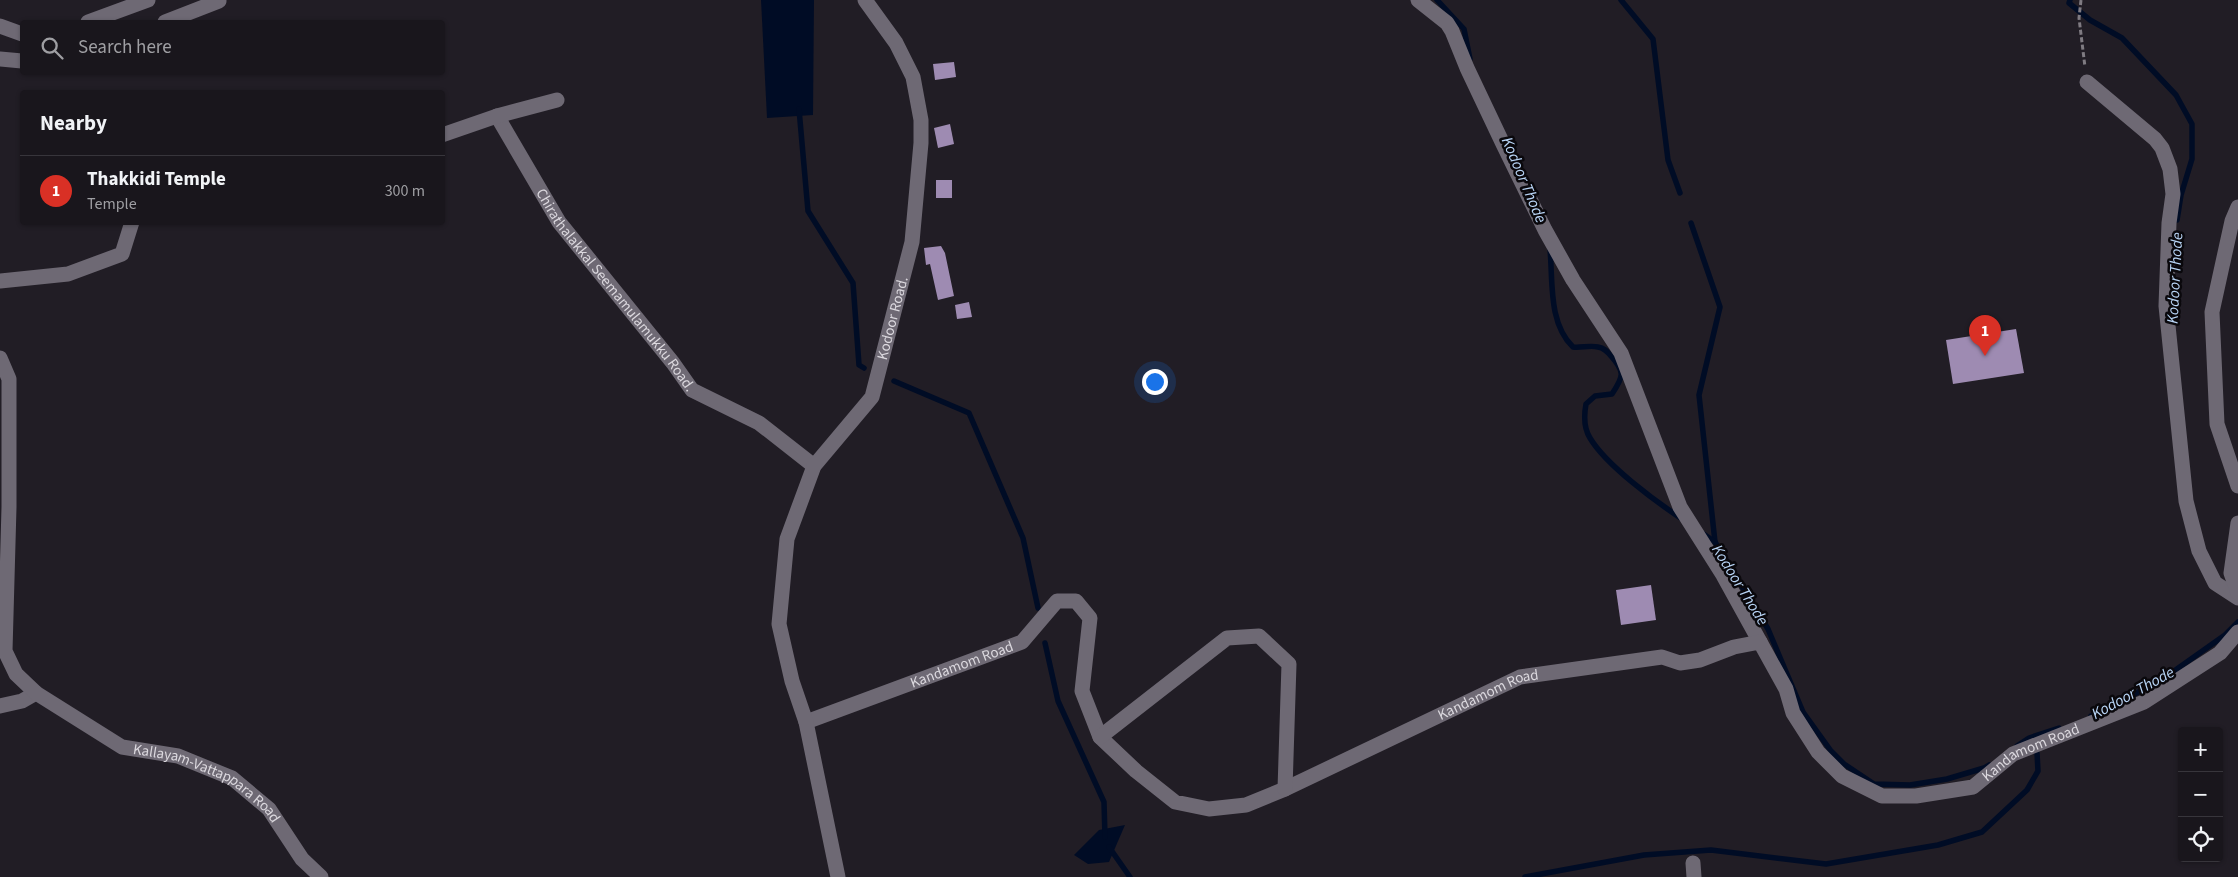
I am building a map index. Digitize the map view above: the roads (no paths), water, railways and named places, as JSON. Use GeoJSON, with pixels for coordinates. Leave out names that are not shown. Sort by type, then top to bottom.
{"type":"FeatureCollection","features":[{"type":"Feature","properties":{"kind":"street"},"geometry":{"type":"LineString","coordinates":[[93,20],[148,0]]}},
{"type":"Feature","properties":{"kind":"street","name":"Kodoor Road."},"geometry":{"type":"LineString","coordinates":[[838,877],[806,722],[792,681],[778,624],[787,540],[814,466],[872,397],[910,256],[918,190],[921,120],[913,78],[896,43],[865,0]]}},
{"type":"Feature","properties":{"kind":"street"},"geometry":{"type":"LineString","coordinates":[[1418,0],[1447,23],[1452,31],[1503,144],[1545,230],[1573,280],[1621,353],[1680,507],[1702,541],[1760,642]]}},
{"type":"Feature","properties":{"kind":"street"},"geometry":{"type":"LineString","coordinates":[[170,20],[219,1]]}},
{"type":"Feature","properties":{"kind":"street"},"geometry":{"type":"LineString","coordinates":[[0,26],[20,33]]}},
{"type":"Feature","properties":{"kind":"street"},"geometry":{"type":"LineString","coordinates":[[0,60],[20,61]]}},
{"type":"Feature","properties":{"kind":"street"},"geometry":{"type":"LineString","coordinates":[[2087,82],[2154,139],[2162,148],[2170,168],[2173,194],[2169,223],[2166,306],[2186,501],[2198,551],[2214,583],[2238,598]]}},
{"type":"Feature","properties":{"kind":"street"},"geometry":{"type":"LineString","coordinates":[[445,134],[497,116],[557,100]]}},
{"type":"Feature","properties":{"kind":"street","name":"Chirathalakkal Seemamulamukku Road."},"geometry":{"type":"LineString","coordinates":[[497,116],[559,222],[673,363],[692,390],[759,423],[814,466]]}},
{"type":"Feature","properties":{"kind":"street"},"geometry":{"type":"LineString","coordinates":[[2238,207],[2232,221],[2212,312],[2217,424],[2238,486]]}},
{"type":"Feature","properties":{"kind":"street"},"geometry":{"type":"LineString","coordinates":[[0,281],[68,274],[122,254],[131,225]]}},
{"type":"Feature","properties":{"kind":"street","name":"Kallayam-Vattappara Road"},"geometry":{"type":"LineString","coordinates":[[0,358],[9,378],[9,506],[3,651],[16,674],[36,693],[122,747],[178,756],[232,778],[268,809],[302,859],[321,877]]}},
{"type":"Feature","properties":{"kind":"street"},"geometry":{"type":"LineString","coordinates":[[2238,523],[2231,573],[2238,593]]}},
{"type":"Feature","properties":{"kind":"street","name":"Kandamom Road"},"geometry":{"type":"LineString","coordinates":[[806,722],[1022,642],[1057,601],[1076,601],[1090,618],[1082,691],[1100,738],[1136,771],[1175,802],[1209,810],[1246,805],[1286,789],[1520,677],[1662,657],[1680,663],[1700,660],[1734,647],[1760,642],[1786,689],[1794,713],[1818,752],[1842,776],[1882,796],[1916,796],[1973,787],[2013,754],[2144,702],[2220,653],[2238,632]]}},
{"type":"Feature","properties":{"kind":"street"},"geometry":{"type":"LineString","coordinates":[[1100,738],[1227,638],[1259,636],[1289,664],[1286,789]]}},
{"type":"Feature","properties":{"kind":"street"},"geometry":{"type":"LineString","coordinates":[[0,706],[22,701],[36,693]]}},
{"type":"Feature","properties":{"kind":"water"},"geometry":{"type":"Polygon","coordinates":[[[761,0],[814,0],[813,115],[767,118],[761,0]]]}},
{"type":"Feature","properties":{"kind":"water"},"geometry":{"type":"Polygon","coordinates":[[[1125,825],[1109,862],[1088,864],[1074,855],[1099,830],[1125,825]]]}},
{"type":"Feature","properties":{"kind":"waterway","name":"Kodoor Thode"},"geometry":{"type":"LineString","coordinates":[[1437,0],[1464,29],[1470,59]]}},
{"type":"Feature","properties":{"kind":"waterway"},"geometry":{"type":"LineString","coordinates":[[1621,0],[1653,39],[1668,160],[1680,193]]}},
{"type":"Feature","properties":{"kind":"waterway","name":"Kodoor Thode"},"geometry":{"type":"LineString","coordinates":[[2070,0],[2069,3],[2090,20],[2122,38],[2176,95],[2192,124],[2192,159],[2181,195],[2177,220]]}},
{"type":"Feature","properties":{"kind":"waterway"},"geometry":{"type":"LineString","coordinates":[[799,109],[808,211],[853,283],[859,365],[864,368]]}},
{"type":"Feature","properties":{"kind":"waterway"},"geometry":{"type":"LineString","coordinates":[[1691,223],[1720,307],[1699,395],[1715,542]]}},
{"type":"Feature","properties":{"kind":"waterway","name":"Kodoor Thode"},"geometry":{"type":"LineString","coordinates":[[1550,249],[1553,301],[1559,326],[1565,337],[1573,347],[1595,346],[1604,349],[1616,361],[1621,370],[1621,378],[1612,394],[1595,396],[1586,404],[1586,430],[1607,460],[1645,493],[1682,519]]}},
{"type":"Feature","properties":{"kind":"waterway"},"geometry":{"type":"LineString","coordinates":[[894,381],[969,413],[1023,538],[1038,608]]}},
{"type":"Feature","properties":{"kind":"waterway","name":"Kodoor Thode"},"geometry":{"type":"LineString","coordinates":[[1702,533],[1715,542],[1768,629],[1803,712],[1831,751],[1844,764],[1874,784],[1910,785],[1947,779],[1989,765]]}},
{"type":"Feature","properties":{"kind":"waterway","name":"Kodoor Thode"},"geometry":{"type":"LineString","coordinates":[[2091,716],[2160,681],[2225,635],[2238,622]]}},
{"type":"Feature","properties":{"kind":"waterway"},"geometry":{"type":"LineString","coordinates":[[1045,643],[1058,701],[1104,802],[1105,837]]}},
{"type":"Feature","properties":{"kind":"waterway","name":"Kodoor Thode"},"geometry":{"type":"LineString","coordinates":[[2017,746],[2029,738],[2059,728]]}},
{"type":"Feature","properties":{"kind":"waterway"},"geometry":{"type":"LineString","coordinates":[[1525,877],[1644,855],[1711,850],[1826,864],[1938,845],[1982,832],[2027,790],[2038,771],[2037,753],[2033,747]]}},
{"type":"Feature","properties":{"kind":"waterway"},"geometry":{"type":"LineString","coordinates":[[1109,847],[1130,877]]}},
{"type":"Feature","properties":{"kind":"place","name":"Thakkidi Temple"},"geometry":{"type":"Point","coordinates":[1985,356]}}]}
